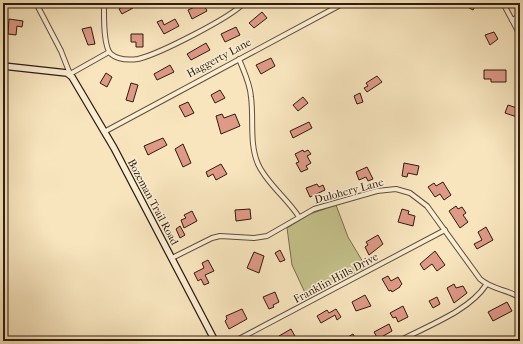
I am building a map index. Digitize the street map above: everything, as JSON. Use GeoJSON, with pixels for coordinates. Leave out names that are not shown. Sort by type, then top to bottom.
{"type":"FeatureCollection","features":[{"type":"Feature","properties":{"kind":"street"},"geometry":{"type":"LineString","coordinates":[[36,3],[61,51],[70,74]]}},
{"type":"Feature","properties":{"kind":"street"},"geometry":{"type":"LineString","coordinates":[[104,3],[104,23],[109,52],[115,57],[124,59],[137,59],[147,56],[226,16],[244,3]]}},
{"type":"Feature","properties":{"kind":"street","name":"Haggerty Lane"},"geometry":{"type":"LineString","coordinates":[[104,132],[344,3]]}},
{"type":"Feature","properties":{"kind":"street"},"geometry":{"type":"LineString","coordinates":[[503,3],[520,35]]}},
{"type":"Feature","properties":{"kind":"street"},"geometry":{"type":"LineString","coordinates":[[512,20],[520,16]]}},
{"type":"Feature","properties":{"kind":"street"},"geometry":{"type":"LineString","coordinates":[[3,66],[70,74],[109,52]]}},
{"type":"Feature","properties":{"kind":"street"},"geometry":{"type":"LineString","coordinates":[[238,59],[249,84],[254,148],[258,164],[268,180],[286,199],[299,217]]}},
{"type":"Feature","properties":{"kind":"street","name":"Bozeman Trail Road"},"geometry":{"type":"LineString","coordinates":[[70,74],[104,132],[215,341]]}},
{"type":"Feature","properties":{"kind":"street","name":"Dulohery Lane"},"geometry":{"type":"LineString","coordinates":[[172,258],[204,240],[220,236],[254,238],[267,236],[299,217],[328,205],[377,191],[396,189],[410,193],[421,200],[486,285]]}},
{"type":"Feature","properties":{"kind":"street","name":"Franklin Hills Drive"},"geometry":{"type":"LineString","coordinates":[[235,341],[445,230]]}},
{"type":"Feature","properties":{"kind":"street"},"geometry":{"type":"LineString","coordinates":[[399,341],[467,304],[481,293],[486,285],[512,293],[520,298]]}},
{"type":"Feature","properties":{"kind":"shaded area"},"geometry":{"type":"Polygon","coordinates":[[[336,205],[348,237],[366,267],[307,297],[292,265],[287,228],[310,214],[336,205]]]}},
{"type":"Feature","properties":{"kind":"building"},"geometry":{"type":"Polygon","coordinates":[[[130,3],[133,8],[122,14],[119,9],[130,3]]]}},
{"type":"Feature","properties":{"kind":"building"},"geometry":{"type":"Polygon","coordinates":[[[203,3],[207,11],[192,19],[188,10],[203,3]]]}},
{"type":"Feature","properties":{"kind":"building"},"geometry":{"type":"Polygon","coordinates":[[[460,3],[473,3],[476,5],[473,10],[460,3]]]}},
{"type":"Feature","properties":{"kind":"building"},"geometry":{"type":"Polygon","coordinates":[[[262,12],[267,18],[254,28],[249,23],[262,12]]]}},
{"type":"Feature","properties":{"kind":"building"},"geometry":{"type":"Polygon","coordinates":[[[9,19],[23,21],[22,27],[17,26],[16,35],[8,34],[9,19]]]}},
{"type":"Feature","properties":{"kind":"building"},"geometry":{"type":"Polygon","coordinates":[[[175,19],[179,26],[164,34],[157,22],[162,20],[164,25],[175,19]]]}},
{"type":"Feature","properties":{"kind":"building"},"geometry":{"type":"Polygon","coordinates":[[[91,27],[95,44],[88,45],[82,29],[91,27]]]}},
{"type":"Feature","properties":{"kind":"building"},"geometry":{"type":"Polygon","coordinates":[[[236,27],[240,35],[225,42],[221,34],[236,27]]]}},
{"type":"Feature","properties":{"kind":"building"},"geometry":{"type":"Polygon","coordinates":[[[494,32],[498,39],[490,45],[485,35],[494,32]]]}},
{"type":"Feature","properties":{"kind":"building"},"geometry":{"type":"Polygon","coordinates":[[[131,34],[143,34],[143,47],[136,47],[136,42],[131,42],[131,34]]]}},
{"type":"Feature","properties":{"kind":"building"},"geometry":{"type":"Polygon","coordinates":[[[206,43],[210,50],[191,60],[187,54],[206,43]]]}},
{"type":"Feature","properties":{"kind":"building"},"geometry":{"type":"Polygon","coordinates":[[[271,58],[275,66],[261,74],[256,65],[271,58]]]}},
{"type":"Feature","properties":{"kind":"building"},"geometry":{"type":"Polygon","coordinates":[[[170,65],[174,72],[157,80],[154,74],[170,65]]]}},
{"type":"Feature","properties":{"kind":"building"},"geometry":{"type":"Polygon","coordinates":[[[484,70],[506,70],[506,82],[491,82],[491,79],[484,79],[484,70]]]}},
{"type":"Feature","properties":{"kind":"building"},"geometry":{"type":"Polygon","coordinates":[[[106,73],[112,77],[107,87],[100,83],[106,73]]]}},
{"type":"Feature","properties":{"kind":"building"},"geometry":{"type":"Polygon","coordinates":[[[377,76],[382,82],[367,92],[364,88],[368,86],[366,83],[377,76]]]}},
{"type":"Feature","properties":{"kind":"building"},"geometry":{"type":"Polygon","coordinates":[[[131,83],[138,85],[133,102],[126,100],[131,83]]]}},
{"type":"Feature","properties":{"kind":"building"},"geometry":{"type":"Polygon","coordinates":[[[220,90],[225,98],[215,103],[211,95],[220,90]]]}},
{"type":"Feature","properties":{"kind":"building"},"geometry":{"type":"Polygon","coordinates":[[[360,93],[363,102],[357,104],[354,96],[360,93]]]}},
{"type":"Feature","properties":{"kind":"building"},"geometry":{"type":"Polygon","coordinates":[[[303,97],[308,103],[298,111],[293,105],[303,97]]]}},
{"type":"Feature","properties":{"kind":"building"},"geometry":{"type":"Polygon","coordinates":[[[188,102],[194,113],[185,117],[179,106],[188,102]]]}},
{"type":"Feature","properties":{"kind":"building"},"geometry":{"type":"Polygon","coordinates":[[[508,105],[520,109],[520,118],[505,113],[508,105]]]}},
{"type":"Feature","properties":{"kind":"building"},"geometry":{"type":"Polygon","coordinates":[[[222,114],[224,118],[235,114],[240,126],[221,134],[216,116],[222,114]]]}},
{"type":"Feature","properties":{"kind":"building"},"geometry":{"type":"Polygon","coordinates":[[[309,122],[312,128],[293,138],[290,131],[309,122]]]}},
{"type":"Feature","properties":{"kind":"building"},"geometry":{"type":"Polygon","coordinates":[[[163,138],[167,145],[148,155],[144,146],[163,138]]]}},
{"type":"Feature","properties":{"kind":"building"},"geometry":{"type":"Polygon","coordinates":[[[183,144],[191,163],[183,167],[175,149],[183,144]]]}},
{"type":"Feature","properties":{"kind":"building"},"geometry":{"type":"Polygon","coordinates":[[[303,150],[304,152],[308,150],[311,154],[307,156],[311,163],[306,166],[308,169],[301,172],[296,163],[299,162],[295,154],[303,150]]]}},
{"type":"Feature","properties":{"kind":"building"},"geometry":{"type":"Polygon","coordinates":[[[404,163],[419,166],[417,175],[408,173],[407,177],[402,176],[404,163]]]}},
{"type":"Feature","properties":{"kind":"building"},"geometry":{"type":"Polygon","coordinates":[[[221,164],[227,174],[216,180],[213,174],[208,177],[206,172],[221,164]]]}},
{"type":"Feature","properties":{"kind":"building"},"geometry":{"type":"Polygon","coordinates":[[[367,167],[373,179],[368,181],[366,177],[359,180],[356,172],[367,167]]]}},
{"type":"Feature","properties":{"kind":"building"},"geometry":{"type":"Polygon","coordinates":[[[443,182],[451,195],[444,200],[440,194],[435,197],[428,187],[434,183],[436,186],[443,182]]]}},
{"type":"Feature","properties":{"kind":"building"},"geometry":{"type":"Polygon","coordinates":[[[317,184],[319,187],[323,185],[325,190],[310,197],[306,188],[317,184]]]}},
{"type":"Feature","properties":{"kind":"building"},"geometry":{"type":"Polygon","coordinates":[[[456,206],[458,209],[462,207],[466,213],[463,215],[468,222],[460,228],[449,211],[456,206]]]}},
{"type":"Feature","properties":{"kind":"building"},"geometry":{"type":"Polygon","coordinates":[[[250,209],[251,219],[236,221],[235,210],[250,209]]]}},
{"type":"Feature","properties":{"kind":"building"},"geometry":{"type":"Polygon","coordinates":[[[402,209],[409,211],[408,214],[415,216],[413,226],[398,222],[402,209]]]}},
{"type":"Feature","properties":{"kind":"building"},"geometry":{"type":"Polygon","coordinates":[[[192,211],[197,221],[184,228],[181,220],[186,218],[184,215],[192,211]]]}},
{"type":"Feature","properties":{"kind":"building"},"geometry":{"type":"Polygon","coordinates":[[[180,226],[185,235],[180,238],[176,229],[180,226]]]}},
{"type":"Feature","properties":{"kind":"building"},"geometry":{"type":"Polygon","coordinates":[[[486,227],[493,240],[477,249],[474,244],[482,240],[478,232],[486,227]]]}},
{"type":"Feature","properties":{"kind":"building"},"geometry":{"type":"Polygon","coordinates":[[[378,235],[383,244],[369,255],[365,247],[368,245],[366,242],[378,235]]]}},
{"type":"Feature","properties":{"kind":"building"},"geometry":{"type":"Polygon","coordinates":[[[280,250],[285,260],[280,262],[275,253],[280,250]]]}},
{"type":"Feature","properties":{"kind":"building"},"geometry":{"type":"Polygon","coordinates":[[[435,251],[445,265],[437,271],[432,264],[424,270],[420,264],[435,251]]]}},
{"type":"Feature","properties":{"kind":"building"},"geometry":{"type":"Polygon","coordinates":[[[254,252],[264,256],[259,273],[247,268],[254,252]]]}},
{"type":"Feature","properties":{"kind":"building"},"geometry":{"type":"Polygon","coordinates":[[[208,260],[214,271],[205,275],[209,283],[204,285],[201,279],[198,281],[194,273],[204,268],[202,263],[208,260]]]}},
{"type":"Feature","properties":{"kind":"building"},"geometry":{"type":"Polygon","coordinates":[[[517,262],[520,263],[520,277],[516,277],[517,262]]]}},
{"type":"Feature","properties":{"kind":"building"},"geometry":{"type":"Polygon","coordinates":[[[388,276],[391,281],[398,277],[402,284],[392,292],[391,290],[389,291],[382,279],[388,276]]]}},
{"type":"Feature","properties":{"kind":"building"},"geometry":{"type":"Polygon","coordinates":[[[454,284],[456,288],[463,286],[467,293],[454,303],[447,288],[454,284]]]}},
{"type":"Feature","properties":{"kind":"building"},"geometry":{"type":"Polygon","coordinates":[[[275,292],[279,302],[273,305],[274,307],[269,309],[263,297],[275,292]]]}},
{"type":"Feature","properties":{"kind":"building"},"geometry":{"type":"Polygon","coordinates":[[[365,295],[371,306],[356,311],[352,302],[365,295]]]}},
{"type":"Feature","properties":{"kind":"building"},"geometry":{"type":"Polygon","coordinates":[[[437,297],[440,304],[433,308],[429,301],[437,297]]]}},
{"type":"Feature","properties":{"kind":"building"},"geometry":{"type":"Polygon","coordinates":[[[507,302],[512,311],[493,321],[488,312],[507,302]]]}},
{"type":"Feature","properties":{"kind":"building"},"geometry":{"type":"Polygon","coordinates":[[[403,306],[408,317],[398,322],[396,317],[393,318],[390,313],[403,306]]]}},
{"type":"Feature","properties":{"kind":"building"},"geometry":{"type":"Polygon","coordinates":[[[242,309],[247,319],[229,329],[225,321],[227,319],[226,316],[242,309]]]}},
{"type":"Feature","properties":{"kind":"building"},"geometry":{"type":"Polygon","coordinates":[[[336,309],[341,317],[337,320],[335,315],[321,323],[317,316],[327,310],[329,313],[336,309]]]}},
{"type":"Feature","properties":{"kind":"building"},"geometry":{"type":"Polygon","coordinates":[[[389,324],[392,331],[378,339],[374,332],[389,324]]]}},
{"type":"Feature","properties":{"kind":"building"},"geometry":{"type":"Polygon","coordinates":[[[291,329],[296,338],[290,341],[281,341],[279,336],[291,329]]]}},
{"type":"Feature","properties":{"kind":"building"},"geometry":{"type":"Polygon","coordinates":[[[353,334],[357,341],[341,341],[353,334]]]}}]}
